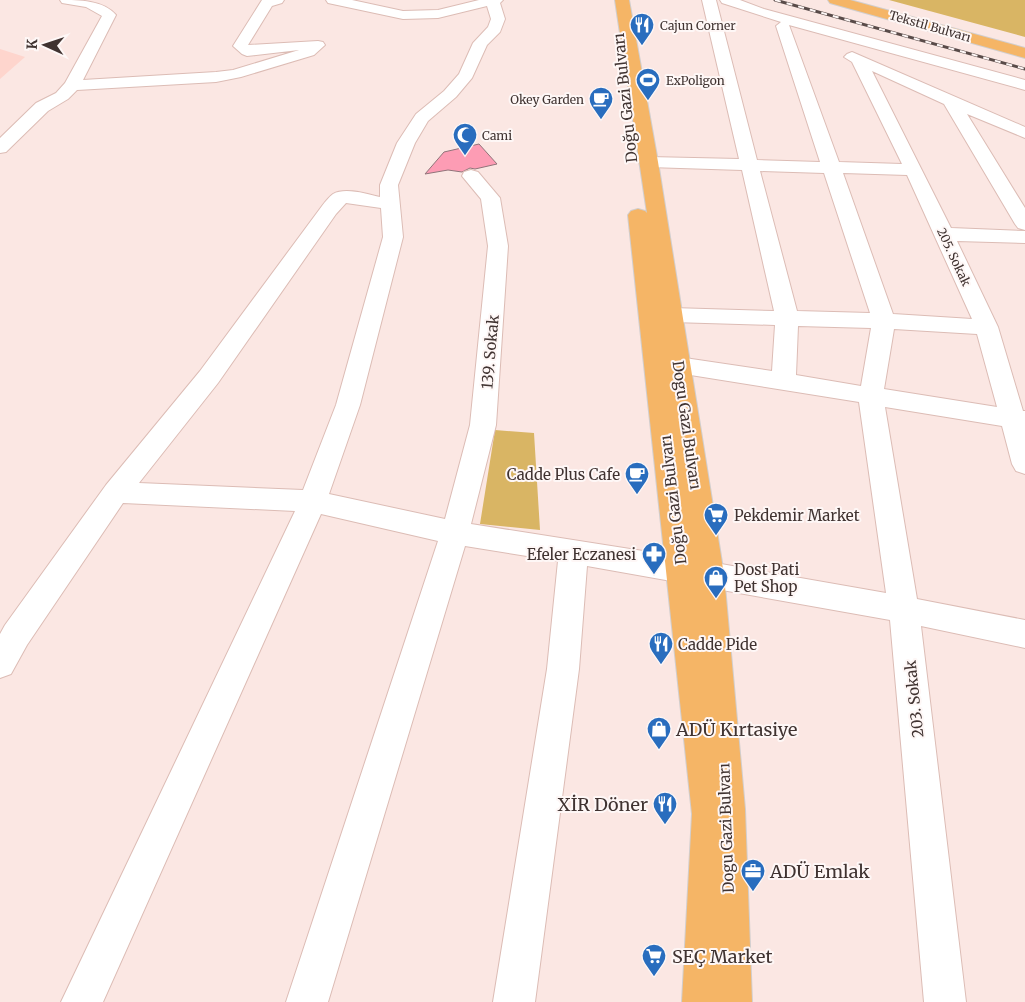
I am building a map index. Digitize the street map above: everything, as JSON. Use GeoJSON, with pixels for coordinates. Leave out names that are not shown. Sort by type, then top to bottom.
{"type":"FeatureCollection","features":[{"type":"Feature","properties":{"kind":"main road","name":"Doğu Gazi Bulvarı"},"geometry":{"type":"LineString","coordinates":[[614,0],[665,319],[695,572],[710,814],[703,1002]]}},
{"type":"Feature","properties":{"kind":"main road"},"geometry":{"type":"LineString","coordinates":[[622,0],[640,162]]}},
{"type":"Feature","properties":{"kind":"main road","name":"Tekstil Bulvarı"},"geometry":{"type":"LineString","coordinates":[[836,0],[1025,53]]}},
{"type":"Feature","properties":{"kind":"main road","name":"Tekstil Bulvarı"},"geometry":{"type":"LineString","coordinates":[[860,0],[1025,45]]}},
{"type":"Feature","properties":{"kind":"main road","name":"Dogu Gazi Bulvarı"},"geometry":{"type":"LineString","coordinates":[[665,319],[678,366],[695,572],[727,809],[731,1002]]}},
{"type":"Feature","properties":{"kind":"street"},"geometry":{"type":"LineString","coordinates":[[0,148],[42,107],[62,96],[72,85],[109,15],[103,8],[88,2],[67,0]]}},
{"type":"Feature","properties":{"kind":"street"},"geometry":{"type":"LineString","coordinates":[[72,85],[190,80],[226,76],[309,52],[318,46],[247,51],[240,46],[267,3],[277,0]]}},
{"type":"Feature","properties":{"kind":"street"},"geometry":{"type":"LineString","coordinates":[[82,1002],[313,501],[348,406],[394,236],[389,185],[406,143],[422,118],[450,94],[466,75],[480,43],[495,29],[498,19],[494,1],[438,14],[404,15],[333,0]]}},
{"type":"Feature","properties":{"kind":"street"},"geometry":{"type":"LineString","coordinates":[[709,0],[787,318],[784,380]]}},
{"type":"Feature","properties":{"kind":"street"},"geometry":{"type":"LineString","coordinates":[[727,0],[781,21],[844,53],[1023,136]]}},
{"type":"Feature","properties":{"kind":"street"},"geometry":{"type":"LineString","coordinates":[[781,21],[1025,85]]}},
{"type":"Feature","properties":{"kind":"street"},"geometry":{"type":"LineString","coordinates":[[781,21],[884,321]]}},
{"type":"Feature","properties":{"kind":"street","name":"205. Sokak"},"geometry":{"type":"LineString","coordinates":[[844,53],[914,170],[987,327],[1018,418],[1025,464]]}},
{"type":"Feature","properties":{"kind":"street"},"geometry":{"type":"LineString","coordinates":[[951,101],[1025,224]]}},
{"type":"Feature","properties":{"kind":"street"},"geometry":{"type":"LineString","coordinates":[[640,162],[914,170]]}},
{"type":"Feature","properties":{"kind":"street","name":"139. Sokak"},"geometry":{"type":"LineString","coordinates":[[307,1002],[455,533],[483,425],[498,263],[496,225],[490,198],[470,176]]}},
{"type":"Feature","properties":{"kind":"street"},"geometry":{"type":"LineString","coordinates":[[0,664],[16,635],[116,492],[209,377],[334,204],[340,198],[348,197],[390,204]]}},
{"type":"Feature","properties":{"kind":"street"},"geometry":{"type":"LineString","coordinates":[[943,234],[1025,237]]}},
{"type":"Feature","properties":{"kind":"street"},"geometry":{"type":"LineString","coordinates":[[665,319],[787,318],[987,327]]}},
{"type":"Feature","properties":{"kind":"street","name":"203. Sokak"},"geometry":{"type":"LineString","coordinates":[[884,321],[871,396],[904,609],[946,1002]]}},
{"type":"Feature","properties":{"kind":"street"},"geometry":{"type":"LineString","coordinates":[[678,366],[784,380],[871,396],[1018,418]]}},
{"type":"Feature","properties":{"kind":"street"},"geometry":{"type":"LineString","coordinates":[[116,492],[313,501],[455,533],[574,551],[904,609],[1025,634]]}},
{"type":"Feature","properties":{"kind":"street"},"geometry":{"type":"LineString","coordinates":[[514,1002],[563,669],[574,551]]}},
{"type":"Feature","properties":{"kind":"shaded area"},"geometry":{"type":"Polygon","coordinates":[[[889,0],[1025,0],[1025,37],[889,0]]]}},
{"type":"Feature","properties":{"kind":"shaded area"},"geometry":{"type":"Polygon","coordinates":[[[0,49],[25,57],[0,79],[0,49]]]}},
{"type":"Feature","properties":{"kind":"shaded area"},"geometry":{"type":"Polygon","coordinates":[[[495,430],[534,433],[540,530],[480,524],[495,430]]]}},
{"type":"Feature","properties":{"kind":"building","name":"Cami"},"geometry":{"type":"Polygon","coordinates":[[[479,144],[497,164],[475,169],[470,168],[462,172],[448,170],[425,174],[444,152],[479,144]]]}},
{"type":"Feature","properties":{"kind":"railway"},"geometry":{"type":"LineString","coordinates":[[775,0],[1025,69]]}},
{"type":"Feature","properties":{"kind":"place","name":"Cajun Corner"},"geometry":{"type":"Point","coordinates":[642,46]}},
{"type":"Feature","properties":{"kind":"place","name":"ExPoligon"},"geometry":{"type":"Point","coordinates":[648,101]}},
{"type":"Feature","properties":{"kind":"place","name":"Okey Garden"},"geometry":{"type":"Point","coordinates":[601,120]}},
{"type":"Feature","properties":{"kind":"place","name":"Cami"},"geometry":{"type":"Point","coordinates":[465,156]}},
{"type":"Feature","properties":{"kind":"place","name":"Cadde Plus Cafe"},"geometry":{"type":"Point","coordinates":[637,495]}},
{"type":"Feature","properties":{"kind":"place","name":"Pekdemir Market"},"geometry":{"type":"Point","coordinates":[716,536]}},
{"type":"Feature","properties":{"kind":"place","name":"Efeler Eczanesi"},"geometry":{"type":"Point","coordinates":[654,575]}},
{"type":"Feature","properties":{"kind":"place","name":"Dost Pati Pet Shop"},"geometry":{"type":"Point","coordinates":[716,599]}},
{"type":"Feature","properties":{"kind":"place","name":"Cadde Pide"},"geometry":{"type":"Point","coordinates":[661,665]}},
{"type":"Feature","properties":{"kind":"place","name":"ADÜ Kırtasiye"},"geometry":{"type":"Point","coordinates":[659,750]}},
{"type":"Feature","properties":{"kind":"place","name":"XİR Döner"},"geometry":{"type":"Point","coordinates":[665,825]}},
{"type":"Feature","properties":{"kind":"place","name":"ADÜ Emlak"},"geometry":{"type":"Point","coordinates":[753,892]}},
{"type":"Feature","properties":{"kind":"place","name":"SEÇ Market"},"geometry":{"type":"Point","coordinates":[654,977]}}]}
